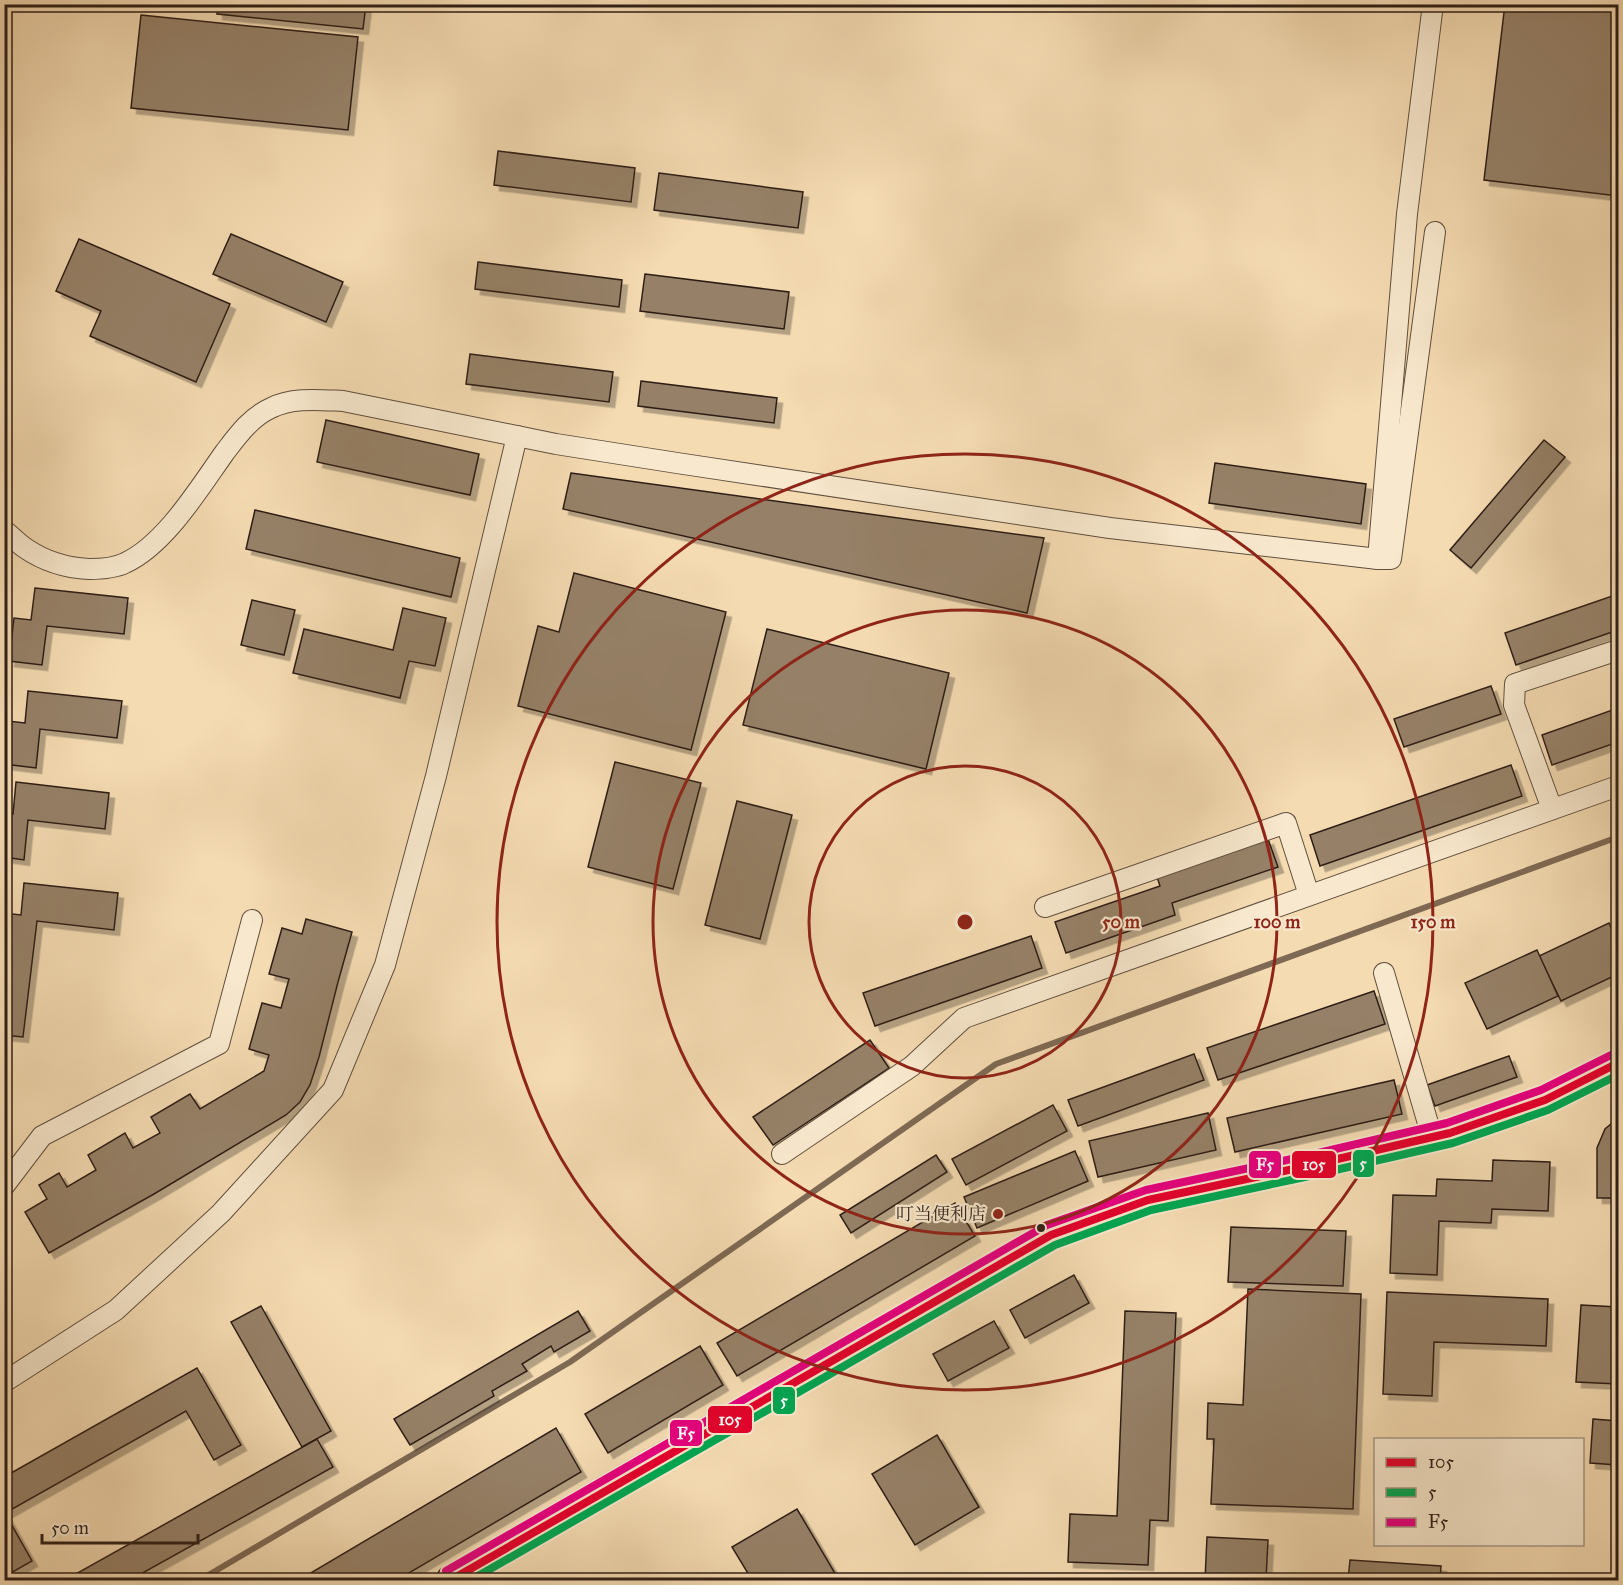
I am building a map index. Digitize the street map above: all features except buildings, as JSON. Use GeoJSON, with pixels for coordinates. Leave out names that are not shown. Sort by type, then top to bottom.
{"type":"FeatureCollection","features":[{"type":"Feature","properties":{"kind":"main road"},"geometry":{"type":"LineString","coordinates":[[451,1581],[1051,1235],[1148,1200],[1303,1167],[1450,1132],[1545,1100],[1618,1063]]}},
{"type":"Feature","properties":{"kind":"street"},"geometry":{"type":"LineString","coordinates":[[1378,559],[1407,214],[1433,4]]}},
{"type":"Feature","properties":{"kind":"street"},"geometry":{"type":"LineString","coordinates":[[4,530],[24,548],[54,563],[76,568],[101,569],[124,564],[168,530],[241,432],[255,417],[272,407],[314,400],[343,401],[555,444],[1098,526],[1391,559],[1435,232]]}},
{"type":"Feature","properties":{"kind":"street"},"geometry":{"type":"LineString","coordinates":[[4,1382],[116,1310],[221,1213],[333,1090],[385,965],[435,776],[517,436]]}},
{"type":"Feature","properties":{"kind":"street"},"geometry":{"type":"LineString","coordinates":[[1552,809],[1514,705],[1515,684],[1618,650]]}},
{"type":"Feature","properties":{"kind":"street"},"geometry":{"type":"LineString","coordinates":[[782,1154],[912,1066],[964,1018],[1618,786]]}},
{"type":"Feature","properties":{"kind":"street"},"geometry":{"type":"LineString","coordinates":[[1045,908],[1286,823],[1309,895]]}},
{"type":"Feature","properties":{"kind":"street"},"geometry":{"type":"LineString","coordinates":[[4,1186],[42,1136],[219,1044],[252,920]]}},
{"type":"Feature","properties":{"kind":"street"},"geometry":{"type":"LineString","coordinates":[[1384,973],[1432,1137]]}},
{"type":"Feature","properties":{"kind":"waterway"},"geometry":{"type":"LineString","coordinates":[[200,1580],[570,1362],[996,1064],[1618,837]]}},
{"type":"Feature","properties":{"kind":"transit line","name":"F5"},"geometry":{"type":"LineString","coordinates":[[446,1571],[1047,1225],[1146,1190],[1447,1123],[1541,1090],[1613,1054]]}},
{"type":"Feature","properties":{"kind":"transit line","name":"105"},"geometry":{"type":"LineString","coordinates":[[451,1580],[1051,1235],[1148,1200],[1450,1133],[1545,1100],[1618,1063]]}},
{"type":"Feature","properties":{"kind":"transit line","name":"5"},"geometry":{"type":"LineString","coordinates":[[471,1580],[1055,1245],[1151,1210],[1453,1143],[1548,1110],[1618,1075]]}},
{"type":"Feature","properties":{"kind":"place","name":"叮当便利店"},"geometry":{"type":"Point","coordinates":[998,1214]}}]}
